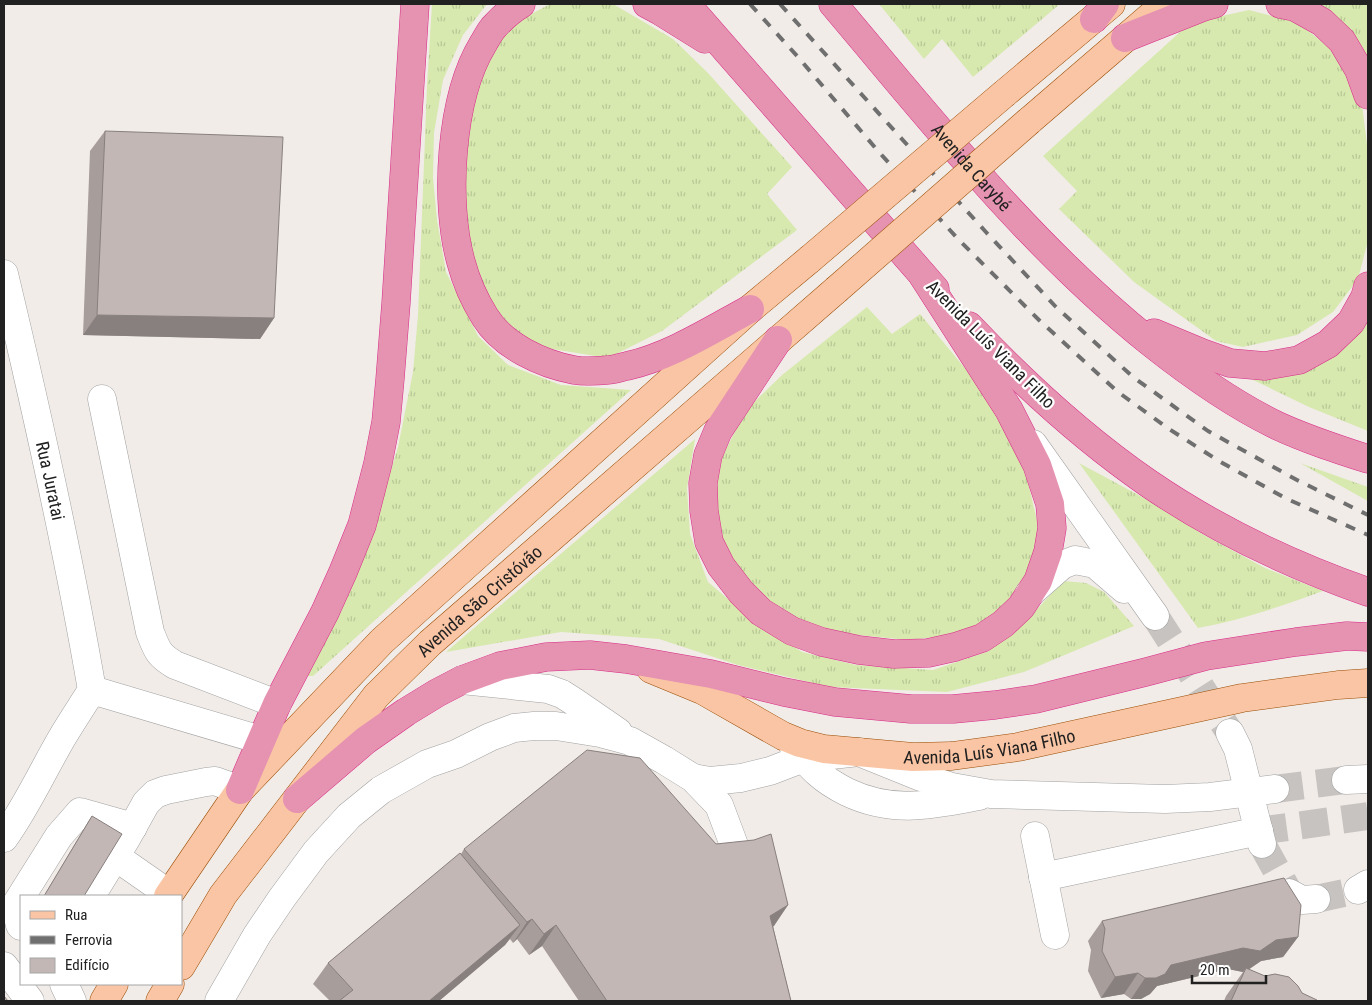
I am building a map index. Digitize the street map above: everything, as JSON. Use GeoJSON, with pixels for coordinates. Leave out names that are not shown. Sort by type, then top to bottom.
{"type":"FeatureCollection","features":[{"type":"Feature","properties":{"kind":"highway"},"geometry":{"type":"LineString","coordinates":[[240,790],[277,704],[325,612],[343,572],[362,525],[378,463],[386,422],[392,351],[415,4]]}},
{"type":"Feature","properties":{"kind":"highway"},"geometry":{"type":"LineString","coordinates":[[521,4],[492,29],[476,56],[464,87],[454,147],[452,195],[460,262],[472,292],[486,319],[504,338],[525,353],[551,364],[576,370],[610,370],[666,353],[750,309]]}},
{"type":"Feature","properties":{"kind":"highway"},"geometry":{"type":"LineString","coordinates":[[647,4],[660,10],[733,57]]}},
{"type":"Feature","properties":{"kind":"highway"},"geometry":{"type":"LineString","coordinates":[[686,4],[923,276],[1009,410],[1037,465],[1050,504],[1052,528],[1048,552],[1038,581],[1021,607],[1003,624],[982,638],[956,647],[928,653],[894,654],[859,650],[822,642],[792,631],[760,612],[740,592],[721,566],[709,542],[704,511],[703,483],[708,455],[718,431],[778,340]]}},
{"type":"Feature","properties":{"kind":"highway","name":"Avenida Carybé"},"geometry":{"type":"LineString","coordinates":[[833,4],[981,179],[1072,272],[1123,320]]}},
{"type":"Feature","properties":{"kind":"highway"},"geometry":{"type":"LineString","coordinates":[[841,4],[868,45]]}},
{"type":"Feature","properties":{"kind":"highway"},"geometry":{"type":"LineString","coordinates":[[1125,38],[1214,4]]}},
{"type":"Feature","properties":{"kind":"highway"},"geometry":{"type":"LineString","coordinates":[[1280,4],[1295,7],[1322,22],[1342,42],[1359,70],[1368,95]]}},
{"type":"Feature","properties":{"kind":"highway","name":"Avenida Luís Viana Filho"},"geometry":{"type":"LineString","coordinates":[[923,276],[983,340],[1026,382],[1099,446],[1149,483],[1207,520],[1265,550],[1333,580],[1368,592]]}},
{"type":"Feature","properties":{"kind":"highway"},"geometry":{"type":"LineString","coordinates":[[1123,320],[1230,363],[1265,366],[1299,360],[1328,344],[1351,322],[1365,296],[1368,286]]}},
{"type":"Feature","properties":{"kind":"highway"},"geometry":{"type":"LineString","coordinates":[[1123,320],[1178,364],[1222,394],[1276,424],[1334,448],[1368,459]]}},
{"type":"Feature","properties":{"kind":"highway"},"geometry":{"type":"LineString","coordinates":[[297,799],[366,740],[406,712],[462,680],[500,666],[546,657],[590,655],[626,659],[711,674],[835,702],[911,709],[953,709],[1036,699],[1206,656],[1347,636],[1368,637]]}},
{"type":"Feature","properties":{"kind":"main road","name":"Avenida São Cristóvão"},"geometry":{"type":"LineString","coordinates":[[182,964],[223,895],[376,696],[430,643],[1166,4]]}},
{"type":"Feature","properties":{"kind":"main road","name":"Avenida São Cristóvão"},"geometry":{"type":"LineString","coordinates":[[168,895],[240,790],[382,641],[750,309],[1104,9]]}},
{"type":"Feature","properties":{"kind":"main road","name":"Avenida Luís Viana Filho"},"geometry":{"type":"LineString","coordinates":[[626,659],[702,690],[783,736],[800,743],[824,749],[913,756],[952,756],[1018,747],[1242,698],[1338,685],[1368,684]]}},
{"type":"Feature","properties":{"kind":"main road"},"geometry":{"type":"LineString","coordinates":[[104,1001],[113,985]]}},
{"type":"Feature","properties":{"kind":"main road"},"geometry":{"type":"LineString","coordinates":[[160,1001],[169,985]]}},
{"type":"Feature","properties":{"kind":"street","name":"Rua Juratai"},"geometry":{"type":"LineString","coordinates":[[4,274],[25,361],[75,593],[92,690]]}},
{"type":"Feature","properties":{"kind":"street"},"geometry":{"type":"LineString","coordinates":[[102,399],[150,632],[157,650],[164,658],[175,665],[277,704]]}},
{"type":"Feature","properties":{"kind":"street"},"geometry":{"type":"LineString","coordinates":[[1009,410],[1155,616],[1095,564],[1075,560],[1062,565],[1029,594]]}},
{"type":"Feature","properties":{"kind":"street"},"geometry":{"type":"LineString","coordinates":[[462,680],[548,689],[562,694],[630,741],[693,778],[719,805],[740,861],[750,898]]}},
{"type":"Feature","properties":{"kind":"street"},"geometry":{"type":"LineString","coordinates":[[4,838],[92,690],[261,740]]}},
{"type":"Feature","properties":{"kind":"street"},"geometry":{"type":"LineString","coordinates":[[219,1001],[257,935],[316,852],[349,816],[381,790],[427,764],[456,754],[490,737],[514,728],[556,726],[600,733],[630,741]]}},
{"type":"Feature","properties":{"kind":"street"},"geometry":{"type":"LineString","coordinates":[[1043,876],[1261,838],[1262,790],[1230,733]]}},
{"type":"Feature","properties":{"kind":"street"},"geometry":{"type":"LineString","coordinates":[[783,736],[818,773],[836,787],[876,803],[915,807],[991,794]]}},
{"type":"Feature","properties":{"kind":"street"},"geometry":{"type":"LineString","coordinates":[[693,778],[710,781],[741,778],[770,771],[804,758],[859,752],[952,786],[991,794],[1165,799],[1210,797],[1262,790]]}},
{"type":"Feature","properties":{"kind":"street"},"geometry":{"type":"LineString","coordinates":[[92,895],[146,803],[155,794],[215,781],[240,790]]}},
{"type":"Feature","properties":{"kind":"street"},"geometry":{"type":"LineString","coordinates":[[22,895],[59,836],[80,812],[133,827]]}},
{"type":"Feature","properties":{"kind":"street"},"geometry":{"type":"LineString","coordinates":[[1035,836],[1055,935]]}},
{"type":"Feature","properties":{"kind":"street"},"geometry":{"type":"LineString","coordinates":[[116,856],[168,895]]}},
{"type":"Feature","properties":{"kind":"street"},"geometry":{"type":"LineString","coordinates":[[1290,893],[1302,900],[1316,899]]}},
{"type":"Feature","properties":{"kind":"street"},"geometry":{"type":"LineString","coordinates":[[20,898],[15,906],[20,925]]}},
{"type":"Feature","properties":{"kind":"street"},"geometry":{"type":"LineString","coordinates":[[4,966],[30,1001]]}},
{"type":"Feature","properties":{"kind":"street"},"geometry":{"type":"LineString","coordinates":[[64,985],[72,1001]]}},
{"type":"Feature","properties":{"kind":"green space"},"geometry":{"type":"Polygon","coordinates":[[[432,4],[487,4],[463,35],[443,80],[434,133],[433,178],[437,220],[446,272],[478,336],[508,365],[561,385],[631,390],[313,676],[306,676],[341,612],[370,539],[398,447],[413,372],[418,315],[432,4]]]}},
{"type":"Feature","properties":{"kind":"green space"},"geometry":{"type":"Polygon","coordinates":[[[550,4],[613,4],[673,39],[708,73],[792,167],[767,194],[797,230],[662,331],[608,358],[540,347],[502,322],[473,269],[463,214],[464,146],[480,66],[511,25],[550,4]]]}},
{"type":"Feature","properties":{"kind":"green space"},"geometry":{"type":"Polygon","coordinates":[[[879,4],[1060,4],[973,77],[942,39],[924,59],[879,4]]]}},
{"type":"Feature","properties":{"kind":"green space"},"geometry":{"type":"Polygon","coordinates":[[[1315,4],[1368,4],[1368,62],[1315,4]]]}},
{"type":"Feature","properties":{"kind":"green space"},"geometry":{"type":"Polygon","coordinates":[[[1249,10],[1299,23],[1339,56],[1362,104],[1368,153],[1368,241],[1358,279],[1333,312],[1297,335],[1243,347],[1216,341],[1134,282],[1059,209],[1077,191],[1043,156],[1190,23],[1249,10]]]}},
{"type":"Feature","properties":{"kind":"green space"},"geometry":{"type":"Polygon","coordinates":[[[867,307],[892,334],[920,314],[988,396],[1026,474],[1039,529],[1028,577],[997,615],[955,635],[908,640],[838,633],[781,612],[734,566],[712,515],[722,457],[746,410],[782,375],[867,307]]]}},
{"type":"Feature","properties":{"kind":"green space"},"geometry":{"type":"Polygon","coordinates":[[[1368,320],[1368,431],[1309,407],[1249,378],[1280,377],[1341,345],[1368,320]]]}},
{"type":"Feature","properties":{"kind":"green space"},"geometry":{"type":"Polygon","coordinates":[[[695,439],[687,488],[690,534],[708,582],[749,617],[802,652],[856,665],[933,670],[989,651],[1028,619],[1063,581],[1086,583],[1104,592],[1134,626],[1024,672],[947,692],[830,687],[738,665],[659,639],[561,632],[446,652],[695,439]]]}},
{"type":"Feature","properties":{"kind":"green space"},"geometry":{"type":"Polygon","coordinates":[[[1079,463],[1265,568],[1323,591],[1262,612],[1198,628],[1079,463]]]}},
{"type":"Feature","properties":{"kind":"green space"},"geometry":{"type":"Polygon","coordinates":[[[1300,463],[1368,487],[1368,501],[1366,500],[1300,463]]]}},
{"type":"Feature","properties":{"kind":"building"},"geometry":{"type":"Polygon","coordinates":[[[105,131],[283,137],[274,318],[97,315],[105,131]]]}},
{"type":"Feature","properties":{"kind":"building"},"geometry":{"type":"Polygon","coordinates":[[[587,750],[640,758],[716,844],[754,840],[771,834],[788,905],[770,916],[791,1001],[607,1001],[556,925],[544,934],[532,919],[527,922],[464,849],[587,750]]]}},
{"type":"Feature","properties":{"kind":"building"},"geometry":{"type":"Polygon","coordinates":[[[92,816],[122,834],[85,895],[45,895],[92,816]]]}},
{"type":"Feature","properties":{"kind":"building"},"geometry":{"type":"Polygon","coordinates":[[[460,853],[520,925],[429,1001],[339,1001],[353,990],[328,963],[460,853]]]}},
{"type":"Feature","properties":{"kind":"building"},"geometry":{"type":"Polygon","coordinates":[[[1284,878],[1301,905],[1298,937],[1276,940],[1260,951],[1243,948],[1171,965],[1165,974],[1156,978],[1145,978],[1138,973],[1115,977],[1102,951],[1105,929],[1102,921],[1284,878]]]}},
{"type":"Feature","properties":{"kind":"building"},"geometry":{"type":"Polygon","coordinates":[[[1246,968],[1265,976],[1275,974],[1289,977],[1302,993],[1317,1001],[1231,1001],[1246,968]]]}},
{"type":"Feature","properties":{"kind":"tunnel"},"geometry":{"type":"LineString","coordinates":[[1155,616],[1230,733]]}},
{"type":"Feature","properties":{"kind":"tunnel"},"geometry":{"type":"LineString","coordinates":[[1275,789],[1346,780]]}},
{"type":"Feature","properties":{"kind":"tunnel"},"geometry":{"type":"LineString","coordinates":[[1259,831],[1368,816]]}},
{"type":"Feature","properties":{"kind":"tunnel"},"geometry":{"type":"LineString","coordinates":[[1262,844],[1289,893]]}},
{"type":"Feature","properties":{"kind":"tunnel"},"geometry":{"type":"LineString","coordinates":[[1316,899],[1358,890]]}},
{"type":"Feature","properties":{"kind":"railway"},"geometry":{"type":"LineString","coordinates":[[750,4],[878,151],[958,239],[1040,321],[1118,392],[1169,429],[1219,461],[1285,498],[1368,535]]}},
{"type":"Feature","properties":{"kind":"railway"},"geometry":{"type":"LineString","coordinates":[[780,4],[1056,307],[1133,377],[1208,431],[1297,480],[1368,515]]}}]}
